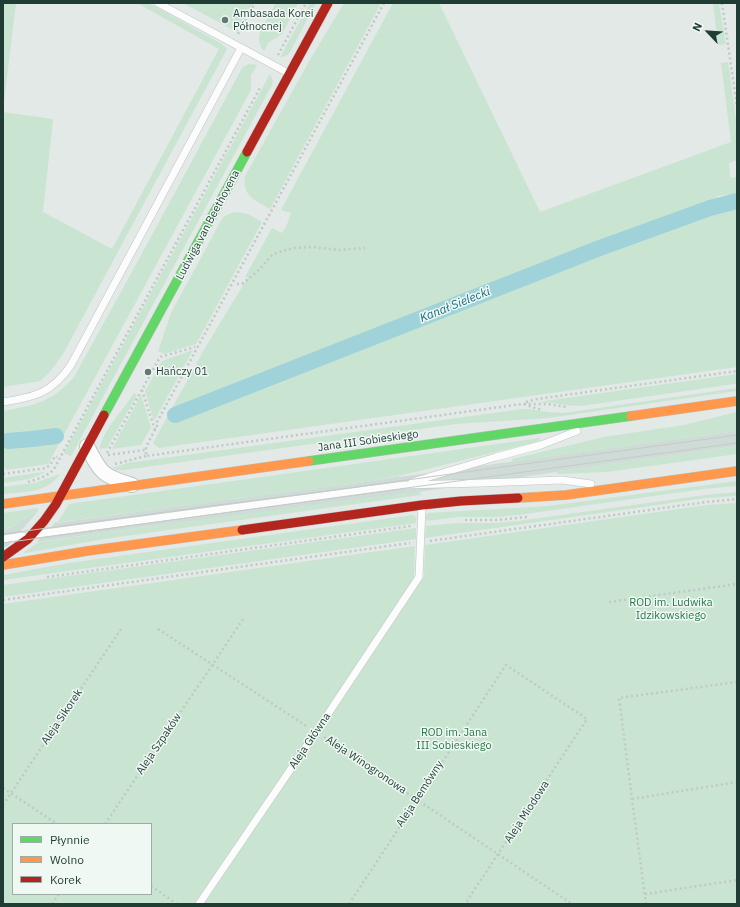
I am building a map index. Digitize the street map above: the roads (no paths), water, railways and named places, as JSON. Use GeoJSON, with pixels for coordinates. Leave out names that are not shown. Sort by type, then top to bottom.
{"type":"FeatureCollection","features":[{"type":"Feature","properties":{"kind":"main road","name":"Ludwiga van Beethovena"},"geometry":{"type":"LineString","coordinates":[[3,557],[24,543],[32,535],[51,511],[60,496],[328,3]]}},
{"type":"Feature","properties":{"kind":"main road","name":"Jana III Sobieskiego"},"geometry":{"type":"LineString","coordinates":[[3,504],[737,401]]}},
{"type":"Feature","properties":{"kind":"main road"},"geometry":{"type":"LineString","coordinates":[[3,565],[87,551],[422,505],[461,501],[566,495],[737,471]]}},
{"type":"Feature","properties":{"kind":"street"},"geometry":{"type":"LineString","coordinates":[[87,446],[98,466],[104,473],[118,481],[136,486]]}},
{"type":"Feature","properties":{"kind":"lane"},"geometry":{"type":"LineString","coordinates":[[158,3],[290,74]]}},
{"type":"Feature","properties":{"kind":"lane"},"geometry":{"type":"LineString","coordinates":[[3,402],[38,394],[49,388],[64,375],[71,365],[241,48]]}},
{"type":"Feature","properties":{"kind":"lane"},"geometry":{"type":"LineString","coordinates":[[404,485],[541,445],[608,418]]}},
{"type":"Feature","properties":{"kind":"lane"},"geometry":{"type":"LineString","coordinates":[[3,539],[404,485],[562,480],[617,488]]}},
{"type":"Feature","properties":{"kind":"lane","name":"Aleja Główna"},"geometry":{"type":"LineString","coordinates":[[199,904],[419,577],[422,505]]}},
{"type":"Feature","properties":{"kind":"waterway","name":"Kanał Sielecki"},"geometry":{"type":"LineString","coordinates":[[175,415],[597,249],[710,208],[737,201]]}},
{"type":"Feature","properties":{"kind":"waterway","name":"Kanał Sielecki"},"geometry":{"type":"LineString","coordinates":[[8,441],[56,436]]}},
{"type":"Feature","properties":{"kind":"tram line"},"geometry":{"type":"LineString","coordinates":[[3,534],[737,435]]}},
{"type":"Feature","properties":{"kind":"tram line"},"geometry":{"type":"LineString","coordinates":[[3,543],[737,443]]}},
{"type":"Feature","properties":{"kind":"place","name":"Ambasada Korei Północnej"},"geometry":{"type":"Point","coordinates":[225,20]}},
{"type":"Feature","properties":{"kind":"place","name":"Hańczy 01"},"geometry":{"type":"Point","coordinates":[148,372]}},
{"type":"Feature","properties":{"kind":"park label","name":"ROD im. Ludwika Idzikowskiego"},"geometry":{"type":"Point","coordinates":[671,609]}},
{"type":"Feature","properties":{"kind":"park label","name":"ROD im. Jana III Sobieskiego"},"geometry":{"type":"Point","coordinates":[454,739]}}]}
